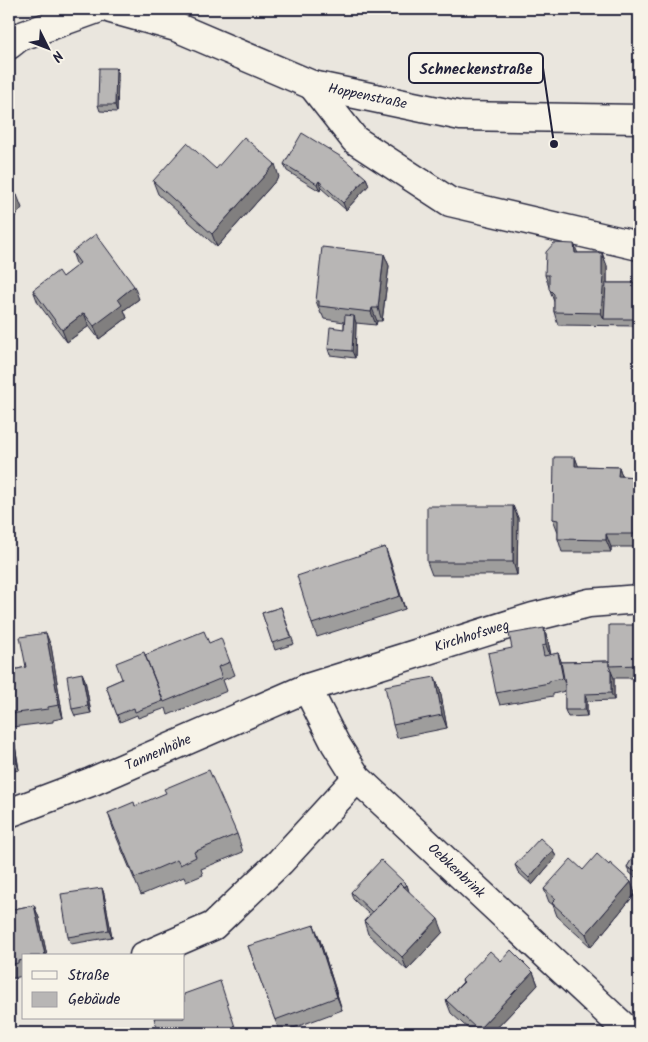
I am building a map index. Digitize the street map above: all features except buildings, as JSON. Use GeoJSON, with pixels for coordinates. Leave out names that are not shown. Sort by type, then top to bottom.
{"type":"FeatureCollection","features":[{"type":"Feature","properties":{"kind":"street"},"geometry":{"type":"LineString","coordinates":[[9,45],[19,37],[97,9]]}},
{"type":"Feature","properties":{"kind":"street","name":"Hoppenstraße"},"geometry":{"type":"LineString","coordinates":[[112,9],[176,27],[312,84],[461,116],[639,119]]}},
{"type":"Feature","properties":{"kind":"street"},"geometry":{"type":"LineString","coordinates":[[312,84],[355,140],[450,202],[639,246]]}},
{"type":"Feature","properties":{"kind":"street","name":"Kirchhofsweg"},"geometry":{"type":"LineString","coordinates":[[307,688],[533,617],[589,603],[639,599]]}},
{"type":"Feature","properties":{"kind":"street","name":"Oebkenbrink"},"geometry":{"type":"LineString","coordinates":[[307,688],[335,742],[357,778],[630,1033]]}},
{"type":"Feature","properties":{"kind":"street","name":"Tannenhöhe"},"geometry":{"type":"LineString","coordinates":[[9,813],[91,782],[307,688]]}},
{"type":"Feature","properties":{"kind":"street"},"geometry":{"type":"LineString","coordinates":[[149,954],[213,926],[280,862],[357,778]]}},
{"type":"Feature","properties":{"kind":"place","name":"Schneckenstraße"},"geometry":{"type":"Point","coordinates":[554,144]}}]}
